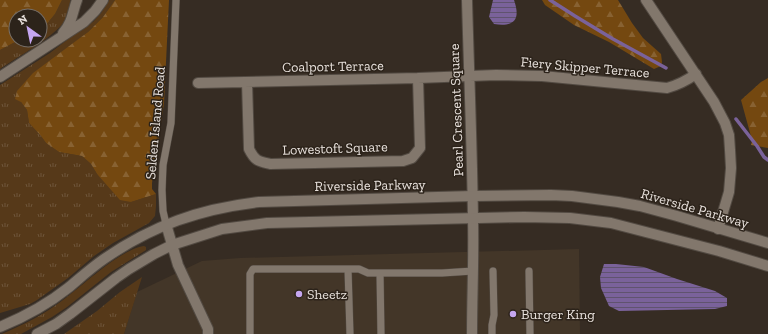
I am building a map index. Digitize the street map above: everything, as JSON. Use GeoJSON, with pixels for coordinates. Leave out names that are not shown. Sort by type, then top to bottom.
{"type":"FeatureCollection","features":[{"type":"Feature","properties":{"kind":"street"},"geometry":{"type":"LineString","coordinates":[[58,39],[70,24],[77,0]]}},
{"type":"Feature","properties":{"kind":"street"},"geometry":{"type":"LineString","coordinates":[[0,77],[89,18],[103,0]]}},
{"type":"Feature","properties":{"kind":"street","name":"Pearl Crescent Square"},"geometry":{"type":"LineString","coordinates":[[467,0],[473,196],[472,334]]}},
{"type":"Feature","properties":{"kind":"street"},"geometry":{"type":"LineString","coordinates":[[646,0],[714,102],[725,123],[730,150],[731,168],[729,192],[718,229]]}},
{"type":"Feature","properties":{"kind":"street","name":"Fiery Skipper Terrace"},"geometry":{"type":"LineString","coordinates":[[469,76],[518,75],[667,88],[684,82],[696,74]]}},
{"type":"Feature","properties":{"kind":"street","name":"Coalport Terrace"},"geometry":{"type":"LineString","coordinates":[[198,83],[469,76]]}},
{"type":"Feature","properties":{"kind":"street","name":"Lowestoft Square"},"geometry":{"type":"LineString","coordinates":[[247,82],[249,149],[253,158],[270,164],[403,160],[412,158],[420,148],[418,78]]}},
{"type":"Feature","properties":{"kind":"street","name":"Riverside Parkway"},"geometry":{"type":"LineString","coordinates":[[0,327],[16,320],[68,289],[102,260],[145,234],[166,224],[189,216],[234,205],[259,202],[473,196],[572,196],[640,206],[768,244]]}},
{"type":"Feature","properties":{"kind":"street"},"geometry":{"type":"LineString","coordinates":[[37,334],[56,324],[70,314],[120,274],[172,245],[222,229],[267,224],[473,218],[570,218],[611,223],[768,266]]}},
{"type":"Feature","properties":{"kind":"street"},"geometry":{"type":"LineString","coordinates":[[166,224],[178,265],[208,329],[208,334]]}},
{"type":"Feature","properties":{"kind":"lane","name":"Selden Island Road"},"geometry":{"type":"LineString","coordinates":[[166,224],[162,197],[163,165],[171,122],[176,0]]}},
{"type":"Feature","properties":{"kind":"lane"},"geometry":{"type":"LineString","coordinates":[[250,334],[250,274],[253,269],[360,269],[368,273],[442,274],[473,271]]}},
{"type":"Feature","properties":{"kind":"lane"},"geometry":{"type":"LineString","coordinates":[[348,269],[350,334]]}},
{"type":"Feature","properties":{"kind":"lane"},"geometry":{"type":"LineString","coordinates":[[492,334],[494,315],[493,271]]}},
{"type":"Feature","properties":{"kind":"lane"},"geometry":{"type":"LineString","coordinates":[[529,271],[530,334]]}},
{"type":"Feature","properties":{"kind":"lane"},"geometry":{"type":"LineString","coordinates":[[380,273],[381,334]]}},
{"type":"Feature","properties":{"kind":"shaded area"},"geometry":{"type":"Polygon","coordinates":[[[493,0],[514,0],[517,13],[514,21],[501,25],[494,24],[489,17],[493,0]]]}},
{"type":"Feature","properties":{"kind":"shaded area"},"geometry":{"type":"Polygon","coordinates":[[[579,249],[580,334],[124,334],[137,292],[202,261],[240,258],[579,249]]]}},
{"type":"Feature","properties":{"kind":"shaded area"},"geometry":{"type":"Polygon","coordinates":[[[604,264],[644,267],[715,291],[727,298],[727,306],[715,309],[619,311],[609,306],[601,288],[600,277],[604,264]]]}},
{"type":"Feature","properties":{"kind":"green space"},"geometry":{"type":"Polygon","coordinates":[[[0,0],[62,0],[55,14],[48,22],[48,8],[8,8],[8,46],[0,50],[0,0]]]}},
{"type":"Feature","properties":{"kind":"green space"},"geometry":{"type":"Polygon","coordinates":[[[62,0],[70,0],[69,11],[65,21],[48,37],[48,22],[55,14],[62,0]]]}},
{"type":"Feature","properties":{"kind":"green space"},"geometry":{"type":"Polygon","coordinates":[[[109,0],[115,0],[103,17],[73,44],[21,102],[27,110],[29,123],[46,143],[59,152],[82,156],[91,164],[97,174],[131,202],[156,194],[155,216],[149,223],[113,243],[94,256],[68,278],[37,300],[30,304],[0,313],[0,85],[50,53],[83,26],[93,22],[109,0]]]}},
{"type":"Feature","properties":{"kind":"green space"},"geometry":{"type":"Polygon","coordinates":[[[115,0],[169,0],[164,103],[152,183],[152,189],[156,194],[131,202],[120,200],[97,174],[91,164],[82,156],[59,152],[46,143],[29,123],[27,110],[21,102],[15,99],[17,91],[33,73],[88,32],[103,17],[115,0]]]}},
{"type":"Feature","properties":{"kind":"green space"},"geometry":{"type":"Polygon","coordinates":[[[542,0],[618,0],[643,38],[661,54],[661,66],[654,69],[609,42],[574,25],[545,5],[542,0]]]}},
{"type":"Feature","properties":{"kind":"green space"},"geometry":{"type":"Polygon","coordinates":[[[8,46],[8,48],[32,48],[0,69],[0,50],[8,46]]]}},
{"type":"Feature","properties":{"kind":"green space"},"geometry":{"type":"Polygon","coordinates":[[[768,78],[768,148],[751,145],[752,140],[741,100],[761,82],[768,78]]]}},
{"type":"Feature","properties":{"kind":"green space"},"geometry":{"type":"Polygon","coordinates":[[[144,246],[146,247],[146,250],[111,272],[52,317],[21,334],[2,334],[49,310],[113,261],[134,249],[144,246]]]}},
{"type":"Feature","properties":{"kind":"green space"},"geometry":{"type":"Polygon","coordinates":[[[142,277],[124,334],[64,334],[97,311],[120,292],[142,277]]]}},
{"type":"Feature","properties":{"kind":"waterway"},"geometry":{"type":"LineString","coordinates":[[550,0],[613,39],[666,68]]}},
{"type":"Feature","properties":{"kind":"waterway"},"geometry":{"type":"LineString","coordinates":[[736,119],[764,157],[768,160]]}},
{"type":"Feature","properties":{"kind":"place","name":"Sheetz"},"geometry":{"type":"Point","coordinates":[299,294]}},
{"type":"Feature","properties":{"kind":"place","name":"Burger King"},"geometry":{"type":"Point","coordinates":[513,314]}}]}
